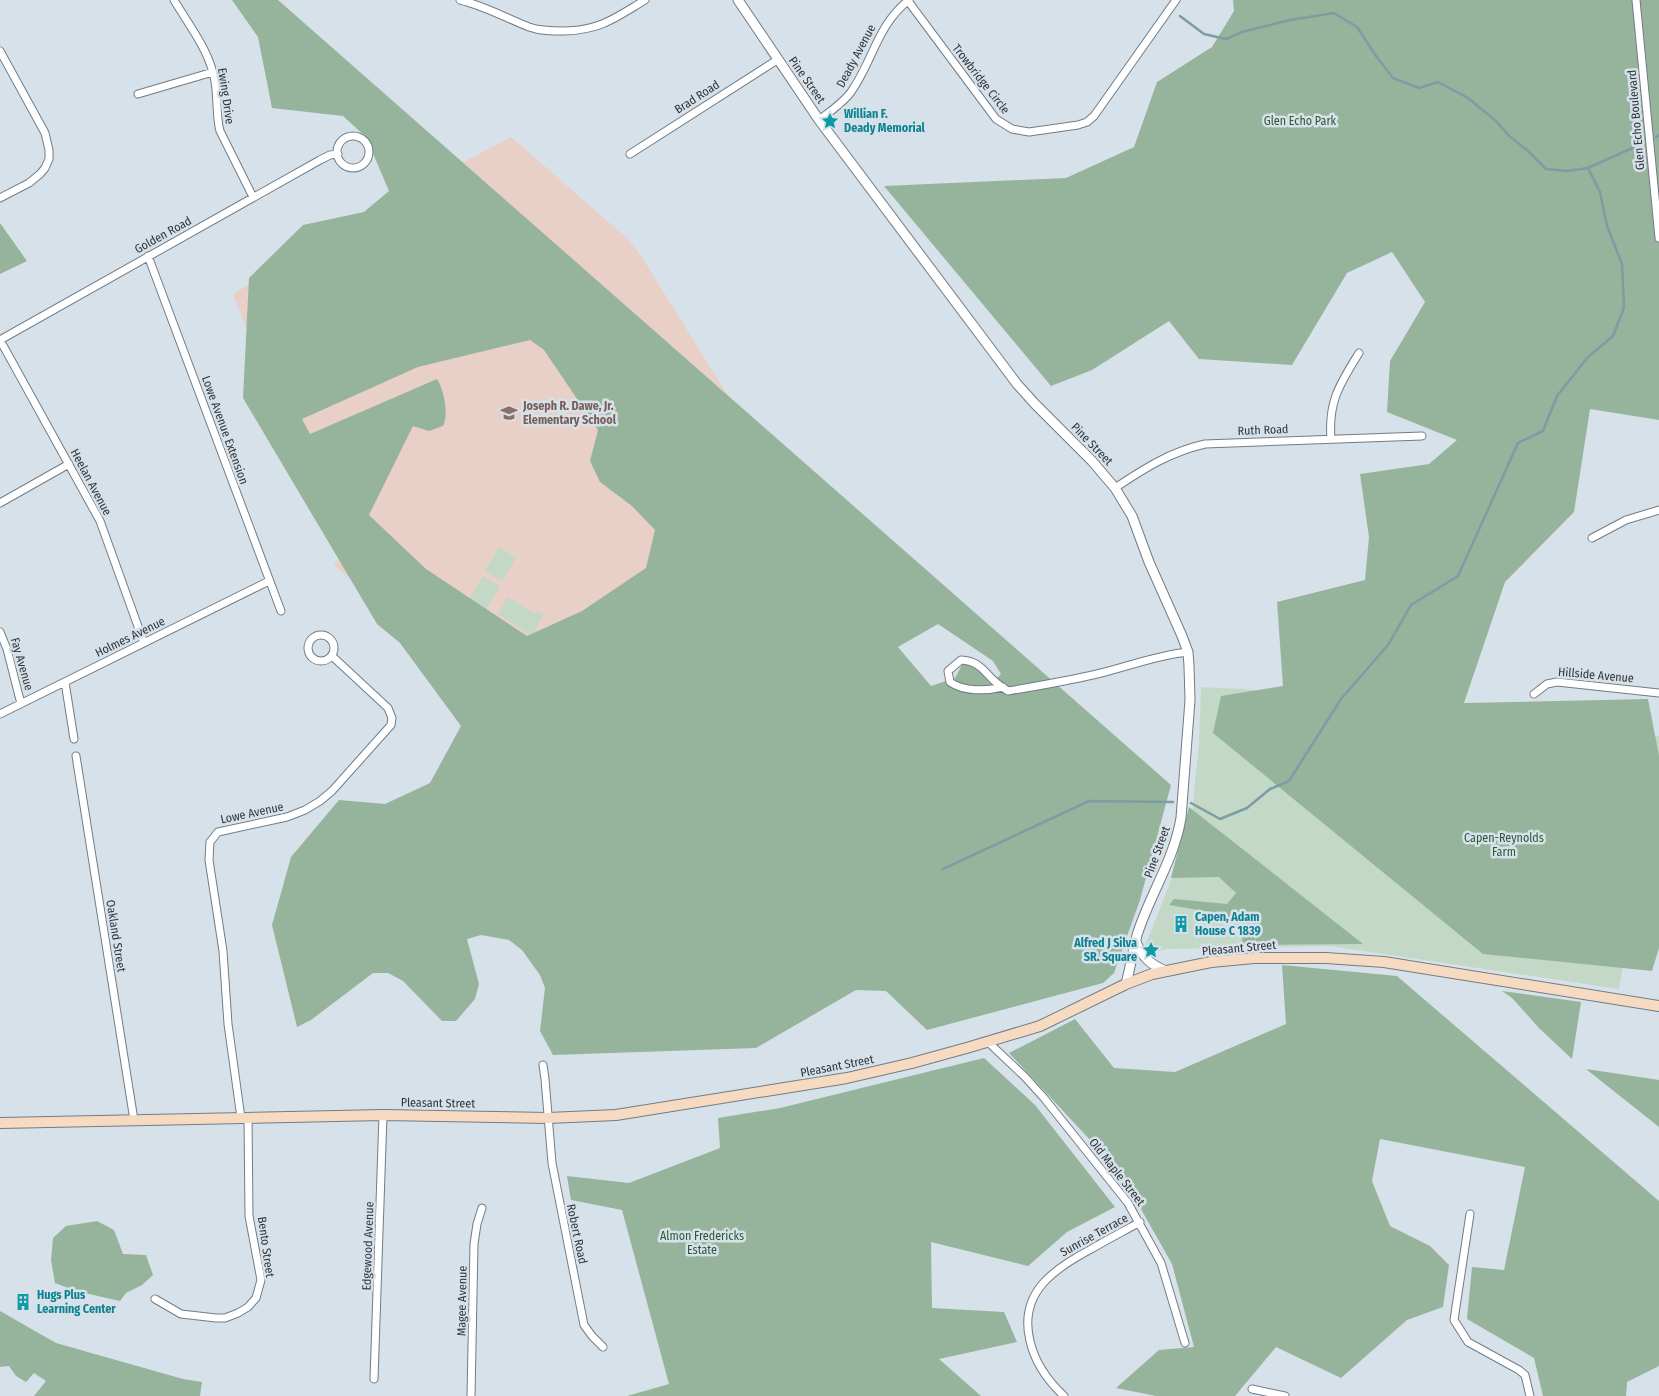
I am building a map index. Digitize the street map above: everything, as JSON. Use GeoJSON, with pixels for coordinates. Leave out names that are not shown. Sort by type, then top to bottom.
{"type":"FeatureCollection","features":[{"type":"Feature","properties":{"kind":"main road","name":"Pleasant Street"},"geometry":{"type":"LineString","coordinates":[[0,1122],[383,1115],[548,1118],[616,1115],[837,1079],[912,1062],[1040,1026],[1126,984],[1166,971],[1211,962],[1254,958],[1352,959],[1384,962],[1659,1006]]}},
{"type":"Feature","properties":{"kind":"street","name":"Ewing Drive"},"geometry":{"type":"LineString","coordinates":[[174,0],[204,51],[213,72],[220,131],[253,197]]}},
{"type":"Feature","properties":{"kind":"street"},"geometry":{"type":"LineString","coordinates":[[460,0],[480,6],[529,27],[553,31],[588,30],[600,26],[646,0]]}},
{"type":"Feature","properties":{"kind":"street","name":"Pine Street"},"geometry":{"type":"LineString","coordinates":[[738,0],[777,60],[820,120],[1017,384],[1099,468],[1115,488],[1132,516],[1148,562],[1182,636],[1188,652],[1190,700],[1184,796],[1180,826],[1172,855],[1146,913],[1136,942],[1126,984]]}},
{"type":"Feature","properties":{"kind":"street","name":"Trowbridge Circle"},"geometry":{"type":"LineString","coordinates":[[908,0],[996,119],[1012,129],[1029,132],[1078,125],[1087,122],[1094,116],[1176,0]]}},
{"type":"Feature","properties":{"kind":"street","name":"Deady Avenue"},"geometry":{"type":"LineString","coordinates":[[820,120],[852,91],[882,31],[895,12],[908,0]]}},
{"type":"Feature","properties":{"kind":"street"},"geometry":{"type":"LineString","coordinates":[[1628,0],[1636,1]]}},
{"type":"Feature","properties":{"kind":"street","name":"Glen Echo Boulevard"},"geometry":{"type":"LineString","coordinates":[[1636,1],[1655,159],[1659,238]]}},
{"type":"Feature","properties":{"kind":"street"},"geometry":{"type":"LineString","coordinates":[[0,51],[45,133],[49,150],[45,168],[40,174],[23,187],[0,198]]}},
{"type":"Feature","properties":{"kind":"street","name":"Brad Road"},"geometry":{"type":"LineString","coordinates":[[630,154],[777,60]]}},
{"type":"Feature","properties":{"kind":"street"},"geometry":{"type":"LineString","coordinates":[[138,94],[213,72]]}},
{"type":"Feature","properties":{"kind":"street","name":"Golden Road"},"geometry":{"type":"LineString","coordinates":[[350,137],[357,137],[363,140],[368,148],[366,161],[358,167],[345,165],[340,161],[338,154],[339,144],[344,139],[350,137]]}},
{"type":"Feature","properties":{"kind":"street","name":"Golden Road"},"geometry":{"type":"LineString","coordinates":[[0,340],[253,197],[326,157],[338,154]]}},
{"type":"Feature","properties":{"kind":"street","name":"Lowe Avenue Extension"},"geometry":{"type":"LineString","coordinates":[[148,256],[281,611]]}},
{"type":"Feature","properties":{"kind":"street","name":"Heelan Avenue"},"geometry":{"type":"LineString","coordinates":[[0,340],[100,521],[144,643]]}},
{"type":"Feature","properties":{"kind":"street"},"geometry":{"type":"LineString","coordinates":[[1331,439],[1331,407],[1336,392],[1360,353]]}},
{"type":"Feature","properties":{"kind":"street","name":"Ruth Road"},"geometry":{"type":"LineString","coordinates":[[1115,488],[1170,454],[1185,448],[1206,444],[1422,436]]}},
{"type":"Feature","properties":{"kind":"street"},"geometry":{"type":"LineString","coordinates":[[0,503],[69,464]]}},
{"type":"Feature","properties":{"kind":"street"},"geometry":{"type":"LineString","coordinates":[[1592,538],[1626,520],[1659,510]]}},
{"type":"Feature","properties":{"kind":"street","name":"Holmes Avenue"},"geometry":{"type":"LineString","coordinates":[[0,714],[269,581]]}},
{"type":"Feature","properties":{"kind":"street","name":"Fay Avenue"},"geometry":{"type":"LineString","coordinates":[[0,632],[7,649],[22,704]]}},
{"type":"Feature","properties":{"kind":"street"},"geometry":{"type":"LineString","coordinates":[[1003,687],[993,690],[963,689],[950,682],[948,670],[961,660],[968,660],[984,669],[998,685],[1003,687],[1008,691],[1051,684],[1171,654],[1188,652]]}},
{"type":"Feature","properties":{"kind":"street","name":"Lowe Avenue"},"geometry":{"type":"LineString","coordinates":[[245,1118],[228,1024],[223,951],[209,860],[209,847],[212,838],[222,830],[288,817],[314,806],[332,791],[391,725],[392,718],[388,708],[332,656]]}},
{"type":"Feature","properties":{"kind":"street"},"geometry":{"type":"LineString","coordinates":[[65,682],[74,739]]}},
{"type":"Feature","properties":{"kind":"street","name":"Hillside Avenue"},"geometry":{"type":"LineString","coordinates":[[1534,694],[1547,684],[1558,682],[1659,693]]}},
{"type":"Feature","properties":{"kind":"street","name":"Oakland Street"},"geometry":{"type":"LineString","coordinates":[[76,756],[134,1120]]}},
{"type":"Feature","properties":{"kind":"street"},"geometry":{"type":"LineString","coordinates":[[1136,942],[1141,953],[1148,961],[1166,971]]}},
{"type":"Feature","properties":{"kind":"street","name":"Old Maple Street"},"geometry":{"type":"LineString","coordinates":[[988,1042],[1044,1098],[1116,1186],[1140,1222],[1162,1263],[1186,1343]]}},
{"type":"Feature","properties":{"kind":"street","name":"Robert Road"},"geometry":{"type":"LineString","coordinates":[[543,1065],[552,1163],[584,1325],[603,1347]]}},
{"type":"Feature","properties":{"kind":"street","name":"Edgewood Avenue"},"geometry":{"type":"LineString","coordinates":[[374,1379],[383,1115]]}},
{"type":"Feature","properties":{"kind":"street","name":"Bento Street"},"geometry":{"type":"LineString","coordinates":[[155,1299],[181,1314],[225,1318],[248,1308],[256,1298],[261,1280],[249,1216],[245,1118]]}},
{"type":"Feature","properties":{"kind":"street","name":"Magee Avenue"},"geometry":{"type":"LineString","coordinates":[[471,1396],[474,1244],[476,1224],[482,1208]]}},
{"type":"Feature","properties":{"kind":"street"},"geometry":{"type":"LineString","coordinates":[[1470,1214],[1454,1320],[1468,1342],[1525,1375],[1530,1396]]}},
{"type":"Feature","properties":{"kind":"street","name":"Sunrise Terrace"},"geometry":{"type":"LineString","coordinates":[[1064,1396],[1044,1374],[1031,1344],[1028,1326],[1033,1299],[1049,1276],[1064,1264],[1140,1222]]}},
{"type":"Feature","properties":{"kind":"street"},"geometry":{"type":"LineString","coordinates":[[1252,1390],[1285,1396]]}},
{"type":"Feature","properties":{"kind":"shaded area","name":"Joseph R. Dawe, Jr. Elementary School"},"geometry":{"type":"Polygon","coordinates":[[[511,137],[628,239],[641,256],[923,709],[567,765],[334,565],[342,555],[326,531],[233,294],[400,196],[511,137]]]}},
{"type":"Feature","properties":{"kind":"green space"},"geometry":{"type":"Polygon","coordinates":[[[232,0],[278,0],[1171,785],[1140,900],[1114,973],[1103,983],[927,1030],[886,991],[856,990],[756,1048],[553,1055],[540,1031],[545,988],[540,975],[522,950],[509,940],[481,935],[467,939],[479,984],[475,999],[456,1021],[442,1021],[403,981],[388,973],[373,973],[311,1020],[297,1027],[272,925],[291,857],[339,800],[385,804],[430,783],[461,726],[400,643],[377,624],[243,398],[249,278],[303,225],[364,212],[389,191],[366,137],[343,116],[272,108],[258,37],[232,0]],[[530,340],[418,367],[302,419],[310,434],[437,379],[445,402],[446,415],[443,426],[429,431],[413,426],[369,515],[426,569],[527,636],[582,611],[646,568],[655,530],[632,506],[600,482],[590,461],[598,430],[544,350],[530,340]],[[938,624],[898,647],[931,686],[955,678],[963,663],[976,667],[996,679],[1001,674],[993,661],[938,624]]]}},
{"type":"Feature","properties":{"kind":"green space","name":"Glen Echo Park"},"geometry":{"type":"Polygon","coordinates":[[[1233,0],[1659,0],[1659,420],[1590,409],[1574,512],[1505,582],[1464,703],[1648,699],[1659,756],[1659,948],[1652,971],[1483,954],[1213,733],[1221,696],[1283,686],[1277,602],[1365,580],[1369,537],[1360,474],[1429,464],[1457,440],[1387,412],[1390,361],[1425,302],[1392,252],[1347,273],[1292,365],[1199,359],[1169,321],[1092,370],[1051,386],[884,186],[1066,178],[1134,147],[1157,82],[1212,47],[1234,11],[1233,0]]]}},
{"type":"Feature","properties":{"kind":"green space"},"geometry":{"type":"Polygon","coordinates":[[[0,223],[27,261],[0,274],[0,223]]]}},
{"type":"Feature","properties":{"kind":"green space"},"geometry":{"type":"Polygon","coordinates":[[[499,547],[516,558],[502,581],[485,571],[499,547]]]}},
{"type":"Feature","properties":{"kind":"green space"},"geometry":{"type":"Polygon","coordinates":[[[483,576],[500,586],[486,609],[469,599],[483,576]]]}},
{"type":"Feature","properties":{"kind":"green space"},"geometry":{"type":"Polygon","coordinates":[[[508,597],[535,614],[538,611],[544,614],[532,636],[498,614],[508,597]]]}},
{"type":"Feature","properties":{"kind":"green space","name":"Capen-Reynolds Farm"},"geometry":{"type":"Polygon","coordinates":[[[1201,687],[1244,689],[1659,736],[1659,877],[1631,919],[1619,989],[1330,946],[1167,949],[1152,952],[1146,944],[1190,832],[1199,744],[1201,687]]]}},
{"type":"Feature","properties":{"kind":"green space"},"geometry":{"type":"Polygon","coordinates":[[[1189,807],[1363,944],[1242,945],[1243,921],[1216,913],[1169,905],[1174,899],[1227,904],[1236,893],[1219,877],[1171,878],[1189,807]]]}},
{"type":"Feature","properties":{"kind":"green space"},"geometry":{"type":"Polygon","coordinates":[[[1282,965],[1397,976],[1659,1201],[1659,1366],[1627,1382],[1626,1396],[1543,1396],[1534,1358],[1467,1319],[1472,1267],[1504,1270],[1525,1167],[1380,1139],[1372,1181],[1390,1226],[1430,1246],[1449,1265],[1443,1307],[1407,1320],[1341,1378],[1276,1347],[1235,1396],[1156,1396],[1116,1388],[1159,1350],[1194,1347],[1172,1264],[1120,1172],[1009,1053],[1075,1019],[1114,1068],[1175,1072],[1286,1024],[1282,965]]]}},
{"type":"Feature","properties":{"kind":"green space"},"geometry":{"type":"Polygon","coordinates":[[[1502,991],[1581,1002],[1572,1059],[1539,1028],[1512,998],[1502,991]]]}},
{"type":"Feature","properties":{"kind":"green space","name":"Almon Fredericks Estate"},"geometry":{"type":"Polygon","coordinates":[[[984,1058],[1035,1105],[1115,1207],[1067,1232],[1028,1266],[931,1242],[932,1308],[1004,1312],[1017,1342],[939,1359],[981,1396],[627,1396],[669,1384],[622,1210],[571,1200],[567,1176],[629,1183],[720,1148],[718,1118],[780,1108],[984,1058]]]}},
{"type":"Feature","properties":{"kind":"green space"},"geometry":{"type":"Polygon","coordinates":[[[1586,1069],[1659,1080],[1659,1127],[1586,1069]]]}},
{"type":"Feature","properties":{"kind":"green space"},"geometry":{"type":"Polygon","coordinates":[[[97,1221],[114,1230],[123,1254],[146,1255],[153,1275],[142,1285],[126,1293],[120,1301],[76,1291],[55,1283],[51,1260],[53,1238],[66,1226],[97,1221]]]}},
{"type":"Feature","properties":{"kind":"green space"},"geometry":{"type":"Polygon","coordinates":[[[0,1311],[56,1343],[183,1379],[202,1382],[200,1396],[34,1396],[46,1381],[34,1373],[26,1382],[16,1376],[9,1366],[0,1367],[0,1311]]]}},
{"type":"Feature","properties":{"kind":"waterway"},"geometry":{"type":"LineString","coordinates":[[1180,16],[1204,34],[1226,39],[1242,32],[1290,20],[1334,13],[1357,27],[1393,78],[1419,88],[1438,82],[1468,98],[1496,121],[1509,136],[1527,150],[1546,169],[1567,171],[1588,168],[1639,145]]}},
{"type":"Feature","properties":{"kind":"waterway"},"geometry":{"type":"LineString","coordinates":[[1191,803],[1220,819],[1247,808],[1270,789],[1289,781],[1341,699],[1388,645],[1411,605],[1458,576],[1518,443],[1543,431],[1557,396],[1588,357],[1613,336],[1624,308],[1622,264],[1607,226],[1600,192],[1588,168]]}},
{"type":"Feature","properties":{"kind":"waterway"},"geometry":{"type":"LineString","coordinates":[[943,869],[1089,801],[1173,802]]}},
{"type":"Feature","properties":{"kind":"place","name":"Willian F. Deady Memorial"},"geometry":{"type":"Point","coordinates":[830,121]}},
{"type":"Feature","properties":{"kind":"place","name":"Joseph R. Dawe, Jr. Elementary School"},"geometry":{"type":"Point","coordinates":[509,413]}},
{"type":"Feature","properties":{"kind":"place","name":"Capen, Adam House C 1839"},"geometry":{"type":"Point","coordinates":[1181,924]}},
{"type":"Feature","properties":{"kind":"place","name":"Alfred J Silva SR. Square"},"geometry":{"type":"Point","coordinates":[1151,950]}},
{"type":"Feature","properties":{"kind":"place","name":"Hugs Plus Learning Center"},"geometry":{"type":"Point","coordinates":[23,1302]}}]}
